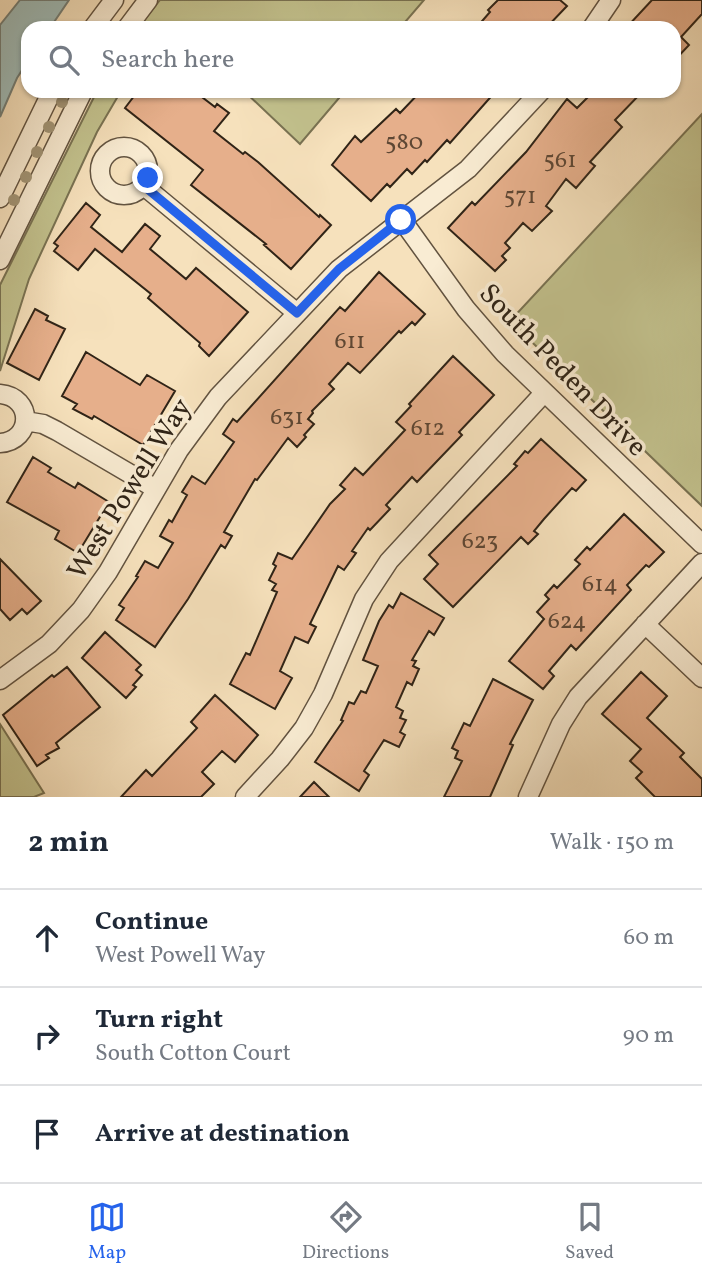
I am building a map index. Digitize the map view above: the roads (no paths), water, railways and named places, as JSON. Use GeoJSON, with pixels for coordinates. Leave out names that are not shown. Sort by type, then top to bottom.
{"type":"FeatureCollection","features":[{"type":"Feature","properties":{"kind":"street"},"geometry":{"type":"LineString","coordinates":[[98,21],[114,0]]}},
{"type":"Feature","properties":{"kind":"street"},"geometry":{"type":"LineString","coordinates":[[132,21],[148,0]]}},
{"type":"Feature","properties":{"kind":"street"},"geometry":{"type":"LineString","coordinates":[[597,21],[611,0]]}},
{"type":"Feature","properties":{"kind":"street"},"geometry":{"type":"LineString","coordinates":[[0,198],[48,98]]}},
{"type":"Feature","properties":{"kind":"street"},"geometry":{"type":"LineString","coordinates":[[0,260],[80,98]]}},
{"type":"Feature","properties":{"kind":"street","name":"West Powell Way"},"geometry":{"type":"LineString","coordinates":[[0,680],[49,644],[81,610],[108,572],[179,450],[204,414],[339,269],[468,169],[534,98]]}},
{"type":"Feature","properties":{"kind":"street"},"geometry":{"type":"LineString","coordinates":[[144,186],[297,313]]}},
{"type":"Feature","properties":{"kind":"street","name":"South Peden Drive"},"geometry":{"type":"LineString","coordinates":[[401,220],[466,309],[505,354],[702,544]]}},
{"type":"Feature","properties":{"kind":"street"},"geometry":{"type":"LineString","coordinates":[[245,797],[287,752],[304,728],[323,694],[364,599],[388,561],[544,393]]}},
{"type":"Feature","properties":{"kind":"street"},"geometry":{"type":"LineString","coordinates":[[0,394],[11,396],[18,401],[25,414],[19,435],[13,440],[0,443]]}},
{"type":"Feature","properties":{"kind":"street"},"geometry":{"type":"LineString","coordinates":[[25,421],[43,424],[57,431],[156,489]]}},
{"type":"Feature","properties":{"kind":"street"},"geometry":{"type":"LineString","coordinates":[[528,797],[569,710],[589,684],[702,563]]}},
{"type":"Feature","properties":{"kind":"street"},"geometry":{"type":"LineString","coordinates":[[645,624],[702,678]]}},
{"type":"Feature","properties":{"kind":"water"},"geometry":{"type":"Polygon","coordinates":[[[20,0],[69,0],[55,21],[21,21],[21,72],[0,117],[0,25],[20,0]]]}}]}
